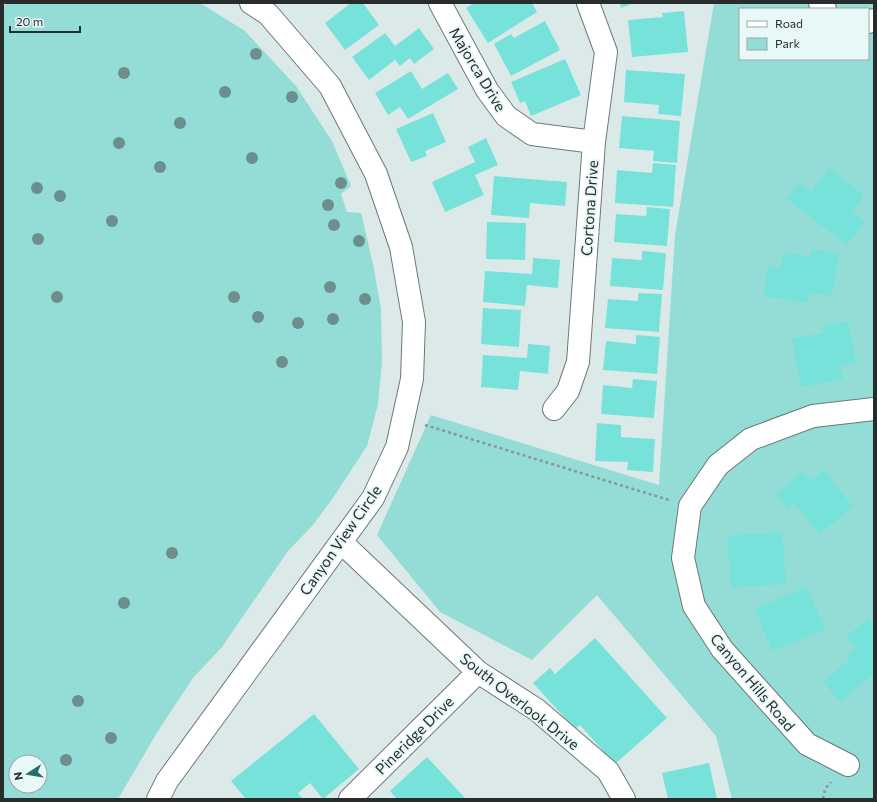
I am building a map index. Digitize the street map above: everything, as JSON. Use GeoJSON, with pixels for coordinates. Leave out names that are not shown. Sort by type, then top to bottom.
{"type":"FeatureCollection","features":[{"type":"Feature","properties":{"kind":"street","name":"Majorca Drive"},"geometry":{"type":"LineString","coordinates":[[440,3],[487,90],[506,116],[532,134],[594,142]]}},
{"type":"Feature","properties":{"kind":"street","name":"Cortona Drive"},"geometry":{"type":"LineString","coordinates":[[554,409],[568,391],[578,362],[594,142],[606,52],[588,3]]}},
{"type":"Feature","properties":{"kind":"street","name":"Canyon View Circle"},"geometry":{"type":"LineString","coordinates":[[158,799],[167,781],[373,498],[397,448],[412,380],[414,322],[401,247],[376,174],[330,86],[266,7]]}},
{"type":"Feature","properties":{"kind":"street","name":"Canyon Hills Road"},"geometry":{"type":"LineString","coordinates":[[848,765],[807,744],[722,649],[694,606],[683,558],[690,506],[718,465],[751,439],[812,416],[874,409]]}},
{"type":"Feature","properties":{"kind":"street","name":"South Overlook Drive"},"geometry":{"type":"LineString","coordinates":[[341,542],[478,672],[537,710],[608,771],[624,799]]}},
{"type":"Feature","properties":{"kind":"street","name":"Pineridge Drive"},"geometry":{"type":"LineString","coordinates":[[350,799],[478,672]]}},
{"type":"Feature","properties":{"kind":"path"},"geometry":{"type":"LineString","coordinates":[[403,419],[690,506]]}},
{"type":"Feature","properties":{"kind":"green space"},"geometry":{"type":"Polygon","coordinates":[[[8,3],[199,3],[245,31],[296,86],[332,141],[351,186],[341,194],[347,212],[361,213],[373,264],[381,309],[382,363],[378,404],[367,446],[333,498],[312,526],[288,551],[222,647],[193,678],[158,731],[118,799],[3,799],[3,6],[8,3]]]}},
{"type":"Feature","properties":{"kind":"green space"},"geometry":{"type":"Polygon","coordinates":[[[714,3],[874,3],[874,799],[732,799],[716,736],[597,595],[532,660],[440,612],[377,535],[431,415],[659,485],[675,235],[714,3]]]}},
{"type":"Feature","properties":{"kind":"building"},"geometry":{"type":"Polygon","coordinates":[[[351,3],[363,3],[379,25],[345,50],[325,23],[351,3]]]}},
{"type":"Feature","properties":{"kind":"building"},"geometry":{"type":"Polygon","coordinates":[[[474,3],[532,3],[537,12],[488,43],[466,8],[474,3]]]}},
{"type":"Feature","properties":{"kind":"building"},"geometry":{"type":"Polygon","coordinates":[[[620,3],[633,3],[621,8],[620,3]]]}},
{"type":"Feature","properties":{"kind":"building"},"geometry":{"type":"Polygon","coordinates":[[[684,11],[688,52],[632,57],[628,20],[663,17],[662,13],[684,11]]]}},
{"type":"Feature","properties":{"kind":"building"},"geometry":{"type":"Polygon","coordinates":[[[545,21],[560,50],[511,76],[494,44],[511,34],[514,38],[545,21]]]}},
{"type":"Feature","properties":{"kind":"building"},"geometry":{"type":"Polygon","coordinates":[[[419,28],[434,49],[414,64],[410,58],[400,66],[395,60],[369,80],[352,57],[385,33],[395,46],[419,28]]]}},
{"type":"Feature","properties":{"kind":"building"},"geometry":{"type":"Polygon","coordinates":[[[565,59],[581,95],[531,116],[525,101],[520,103],[511,82],[565,59]]]}},
{"type":"Feature","properties":{"kind":"building"},"geometry":{"type":"Polygon","coordinates":[[[626,70],[685,74],[681,116],[658,114],[659,105],[624,102],[626,70]]]}},
{"type":"Feature","properties":{"kind":"building"},"geometry":{"type":"Polygon","coordinates":[[[411,71],[422,89],[448,73],[458,89],[408,119],[400,107],[388,115],[375,93],[411,71]]]}},
{"type":"Feature","properties":{"kind":"building"},"geometry":{"type":"Polygon","coordinates":[[[433,113],[446,142],[425,151],[427,156],[411,162],[396,129],[433,113]]]}},
{"type":"Feature","properties":{"kind":"building"},"geometry":{"type":"Polygon","coordinates":[[[622,116],[680,121],[677,163],[653,161],[654,151],[619,148],[622,116]]]}},
{"type":"Feature","properties":{"kind":"building"},"geometry":{"type":"Polygon","coordinates":[[[486,138],[498,165],[475,175],[484,195],[445,212],[432,182],[475,162],[468,147],[486,138]]]}},
{"type":"Feature","properties":{"kind":"building"},"geometry":{"type":"Polygon","coordinates":[[[653,163],[676,165],[673,207],[615,203],[617,170],[652,173],[653,163]]]}},
{"type":"Feature","properties":{"kind":"building"},"geometry":{"type":"Polygon","coordinates":[[[829,168],[864,195],[852,211],[865,222],[847,245],[787,199],[799,183],[811,192],[829,168]]]}},
{"type":"Feature","properties":{"kind":"building"},"geometry":{"type":"Polygon","coordinates":[[[494,176],[567,182],[565,206],[530,203],[529,218],[491,215],[494,176]]]}},
{"type":"Feature","properties":{"kind":"building"},"geometry":{"type":"Polygon","coordinates":[[[647,207],[670,209],[667,246],[614,242],[616,214],[646,216],[647,207]]]}},
{"type":"Feature","properties":{"kind":"building"},"geometry":{"type":"Polygon","coordinates":[[[487,222],[526,223],[525,260],[486,259],[487,222]]]}},
{"type":"Feature","properties":{"kind":"building"},"geometry":{"type":"Polygon","coordinates":[[[812,249],[839,254],[832,296],[810,292],[808,303],[763,296],[768,266],[780,269],[783,252],[810,257],[812,249]]]}},
{"type":"Feature","properties":{"kind":"building"},"geometry":{"type":"Polygon","coordinates":[[[642,251],[666,253],[663,290],[610,286],[612,258],[642,260],[642,251]]]}},
{"type":"Feature","properties":{"kind":"building"},"geometry":{"type":"Polygon","coordinates":[[[533,258],[560,260],[558,288],[527,285],[525,306],[483,302],[485,271],[532,274],[533,258]]]}},
{"type":"Feature","properties":{"kind":"building"},"geometry":{"type":"Polygon","coordinates":[[[638,293],[662,294],[659,332],[605,328],[608,299],[638,301],[638,293]]]}},
{"type":"Feature","properties":{"kind":"building"},"geometry":{"type":"Polygon","coordinates":[[[483,308],[521,310],[519,347],[481,344],[483,308]]]}},
{"type":"Feature","properties":{"kind":"building"},"geometry":{"type":"Polygon","coordinates":[[[848,321],[856,363],[840,366],[843,379],[801,387],[792,339],[823,333],[822,326],[848,321]]]}},
{"type":"Feature","properties":{"kind":"building"},"geometry":{"type":"Polygon","coordinates":[[[636,335],[660,337],[657,374],[603,370],[606,341],[636,344],[636,335]]]}},
{"type":"Feature","properties":{"kind":"building"},"geometry":{"type":"Polygon","coordinates":[[[528,344],[550,346],[548,374],[520,371],[518,390],[481,387],[483,355],[527,358],[528,344]]]}},
{"type":"Feature","properties":{"kind":"building"},"geometry":{"type":"Polygon","coordinates":[[[633,379],[657,381],[654,418],[601,414],[603,385],[632,388],[633,379]]]}},
{"type":"Feature","properties":{"kind":"building"},"geometry":{"type":"Polygon","coordinates":[[[597,423],[621,425],[621,437],[655,439],[653,472],[627,470],[628,462],[595,461],[597,423]]]}},
{"type":"Feature","properties":{"kind":"building"},"geometry":{"type":"Polygon","coordinates":[[[824,470],[853,507],[819,534],[794,502],[788,508],[776,493],[803,472],[810,481],[824,470]]]}},
{"type":"Feature","properties":{"kind":"building"},"geometry":{"type":"Polygon","coordinates":[[[782,532],[786,584],[731,588],[727,536],[782,532]]]}},
{"type":"Feature","properties":{"kind":"building"},"geometry":{"type":"Polygon","coordinates":[[[807,587],[825,630],[772,651],[755,608],[807,587]]]}},
{"type":"Feature","properties":{"kind":"building"},"geometry":{"type":"Polygon","coordinates":[[[868,618],[874,626],[874,673],[841,702],[823,682],[850,659],[847,655],[855,648],[846,637],[868,618]]]}},
{"type":"Feature","properties":{"kind":"building"},"geometry":{"type":"Polygon","coordinates":[[[595,638],[667,718],[615,764],[580,725],[575,729],[533,683],[550,668],[555,674],[595,638]]]}},
{"type":"Feature","properties":{"kind":"building"},"geometry":{"type":"Polygon","coordinates":[[[314,714],[359,769],[323,799],[310,783],[298,793],[303,799],[246,799],[231,781],[314,714]]]}},
{"type":"Feature","properties":{"kind":"building"},"geometry":{"type":"Polygon","coordinates":[[[427,757],[466,799],[397,799],[390,791],[427,757]]]}},
{"type":"Feature","properties":{"kind":"building"},"geometry":{"type":"Polygon","coordinates":[[[709,763],[717,799],[668,799],[662,773],[709,763]]]}}]}
